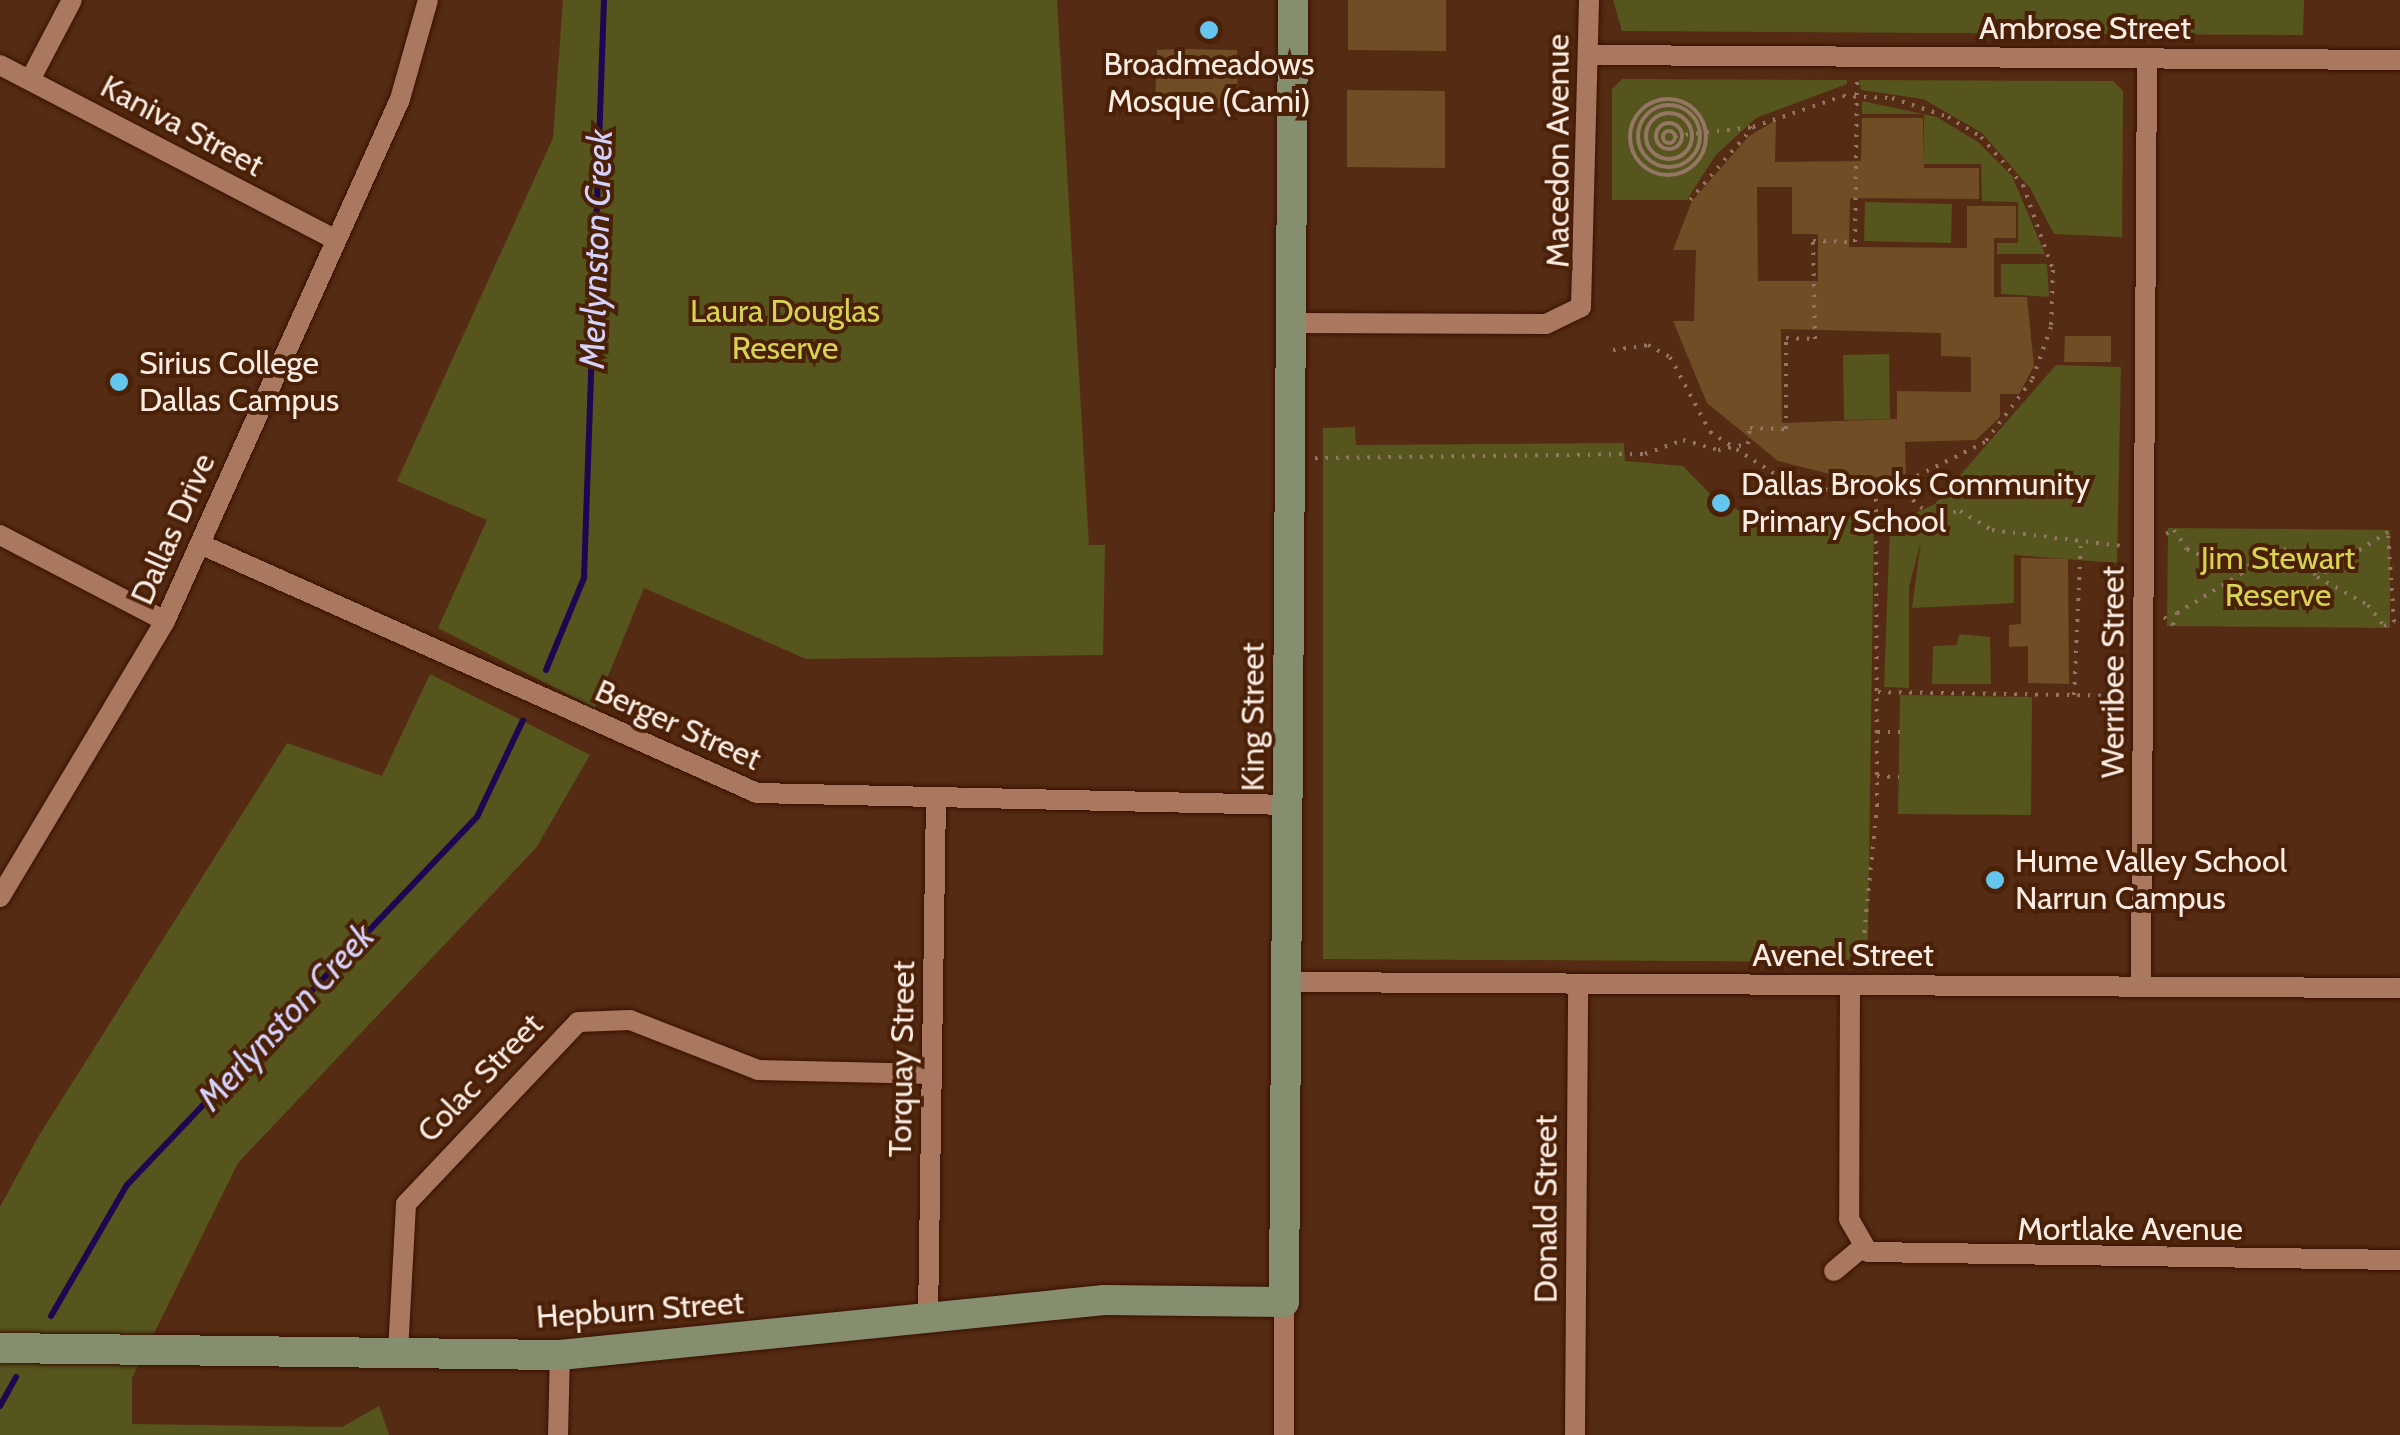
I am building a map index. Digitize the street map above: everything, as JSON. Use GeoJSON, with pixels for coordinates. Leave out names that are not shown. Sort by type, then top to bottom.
{"type":"FeatureCollection","features":[{"type":"Feature","properties":{"kind":"street"},"geometry":{"type":"LineString","coordinates":[[30,80],[72,0]]}},
{"type":"Feature","properties":{"kind":"street","name":"Dallas Drive"},"geometry":{"type":"LineString","coordinates":[[0,897],[165,621],[400,99],[428,0]]}},
{"type":"Feature","properties":{"kind":"street","name":"King Street"},"geometry":{"type":"LineString","coordinates":[[1284,1435],[1293,0]]}},
{"type":"Feature","properties":{"kind":"street","name":"Macedon Avenue"},"geometry":{"type":"LineString","coordinates":[[1291,323],[1546,324],[1575,312],[1588,285],[1589,0]]}},
{"type":"Feature","properties":{"kind":"street","name":"Ambrose Street"},"geometry":{"type":"LineString","coordinates":[[1589,55],[2400,60]]}},
{"type":"Feature","properties":{"kind":"street","name":"Werribee Street"},"geometry":{"type":"LineString","coordinates":[[2141,986],[2147,58]]}},
{"type":"Feature","properties":{"kind":"street","name":"Kaniva Street"},"geometry":{"type":"LineString","coordinates":[[0,65],[336,240]]}},
{"type":"Feature","properties":{"kind":"street"},"geometry":{"type":"LineString","coordinates":[[0,534],[165,621]]}},
{"type":"Feature","properties":{"kind":"street","name":"Berger Street"},"geometry":{"type":"LineString","coordinates":[[200,544],[757,793],[1288,806]]}},
{"type":"Feature","properties":{"kind":"street","name":"Torquay Street"},"geometry":{"type":"LineString","coordinates":[[928,1318],[936,800]]}},
{"type":"Feature","properties":{"kind":"street","name":"Avenel Street"},"geometry":{"type":"LineString","coordinates":[[1286,982],[2400,988]]}},
{"type":"Feature","properties":{"kind":"street","name":"Donald Street"},"geometry":{"type":"LineString","coordinates":[[1576,1435],[1578,984]]}},
{"type":"Feature","properties":{"kind":"street"},"geometry":{"type":"LineString","coordinates":[[1834,1271],[1861,1248],[1849,1220],[1850,985]]}},
{"type":"Feature","properties":{"kind":"street","name":"Colac Street"},"geometry":{"type":"LineString","coordinates":[[398,1352],[406,1204],[578,1022],[630,1020],[758,1070],[932,1074]]}},
{"type":"Feature","properties":{"kind":"street","name":"Mortlake Avenue"},"geometry":{"type":"LineString","coordinates":[[1861,1248],[1889,1257],[2400,1260]]}},
{"type":"Feature","properties":{"kind":"street","name":"Hepburn Street"},"geometry":{"type":"LineString","coordinates":[[0,1348],[560,1355],[1104,1300],[1284,1302]]}},
{"type":"Feature","properties":{"kind":"street"},"geometry":{"type":"LineString","coordinates":[[558,1435],[560,1355]]}},
{"type":"Feature","properties":{"kind":"path"},"geometry":{"type":"LineString","coordinates":[[1726,448],[1748,444],[1750,428],[1786,429],[1786,338],[1815,339],[1813,241],[1854,242],[1853,96],[1862,57]]}},
{"type":"Feature","properties":{"kind":"path"},"geometry":{"type":"LineString","coordinates":[[1290,459],[1645,454],[1683,440],[1726,448],[1808,489],[1876,490],[1896,486],[1971,451],[2020,402],[2051,328],[2053,270],[2039,214],[1982,137],[1924,105],[1853,96],[1804,104],[1753,127],[1703,136],[1678,136],[1668,130]]}},
{"type":"Feature","properties":{"kind":"path"},"geometry":{"type":"LineString","coordinates":[[1669,102],[1703,136]]}},
{"type":"Feature","properties":{"kind":"path"},"geometry":{"type":"LineString","coordinates":[[1634,136],[1669,102]]}},
{"type":"Feature","properties":{"kind":"path"},"geometry":{"type":"LineString","coordinates":[[1669,102],[1698,112],[1703,136],[1699,159],[1668,171],[1643,155],[1634,136],[1640,112],[1669,102]]}},
{"type":"Feature","properties":{"kind":"path"},"geometry":{"type":"LineString","coordinates":[[1661,106],[1662,114]]}},
{"type":"Feature","properties":{"kind":"path"},"geometry":{"type":"LineString","coordinates":[[1675,114],[1678,107]]}},
{"type":"Feature","properties":{"kind":"path"},"geometry":{"type":"LineString","coordinates":[[1645,136],[1653,120],[1662,114],[1675,114]]}},
{"type":"Feature","properties":{"kind":"path"},"geometry":{"type":"LineString","coordinates":[[1675,114],[1692,136]]}},
{"type":"Feature","properties":{"kind":"path"},"geometry":{"type":"LineString","coordinates":[[1653,120],[1660,127]]}},
{"type":"Feature","properties":{"kind":"path"},"geometry":{"type":"LineString","coordinates":[[1660,127],[1669,123]]}},
{"type":"Feature","properties":{"kind":"path"},"geometry":{"type":"LineString","coordinates":[[1669,123],[1678,136]]}},
{"type":"Feature","properties":{"kind":"path"},"geometry":{"type":"LineString","coordinates":[[1659,136],[1668,130],[1669,123]]}},
{"type":"Feature","properties":{"kind":"path"},"geometry":{"type":"LineString","coordinates":[[1660,127],[1659,136],[1668,146],[1668,171]]}},
{"type":"Feature","properties":{"kind":"path"},"geometry":{"type":"LineString","coordinates":[[1690,200],[1753,127]]}},
{"type":"Feature","properties":{"kind":"path"},"geometry":{"type":"LineString","coordinates":[[1634,136],[1645,136],[1668,160]]}},
{"type":"Feature","properties":{"kind":"path"},"geometry":{"type":"LineString","coordinates":[[1668,146],[1678,136]]}},
{"type":"Feature","properties":{"kind":"path"},"geometry":{"type":"LineString","coordinates":[[1668,160],[1692,136]]}},
{"type":"Feature","properties":{"kind":"path"},"geometry":{"type":"LineString","coordinates":[[1612,350],[1648,345],[1670,357],[1726,448]]}},
{"type":"Feature","properties":{"kind":"path"},"geometry":{"type":"LineString","coordinates":[[1896,486],[1934,518],[1960,511],[1992,530],[2122,546]]}},
{"type":"Feature","properties":{"kind":"path"},"geometry":{"type":"LineString","coordinates":[[1861,964],[1878,776],[1876,490]]}},
{"type":"Feature","properties":{"kind":"path"},"geometry":{"type":"LineString","coordinates":[[2165,551],[2174,530],[2187,549],[2240,574]]}},
{"type":"Feature","properties":{"kind":"path"},"geometry":{"type":"LineString","coordinates":[[2164,603],[2173,625],[2177,613],[2280,545],[2301,553],[2318,578],[2377,611],[2384,626],[2394,622],[2388,532],[2318,578]]}},
{"type":"Feature","properties":{"kind":"path"},"geometry":{"type":"LineString","coordinates":[[2074,695],[2081,541]]}},
{"type":"Feature","properties":{"kind":"path"},"geometry":{"type":"LineString","coordinates":[[1878,692],[2121,696]]}},
{"type":"Feature","properties":{"kind":"path"},"geometry":{"type":"LineString","coordinates":[[1878,732],[1900,732]]}},
{"type":"Feature","properties":{"kind":"path"},"geometry":{"type":"LineString","coordinates":[[1878,776],[1899,777]]}},
{"type":"Feature","properties":{"kind":"green space","name":"Laura Douglas Reserve"},"geometry":{"type":"Polygon","coordinates":[[[563,0],[1057,0],[1089,545],[1105,545],[1103,655],[806,659],[644,588],[595,708],[438,628],[487,520],[397,481],[553,138],[563,0]]]}},
{"type":"Feature","properties":{"kind":"green space"},"geometry":{"type":"Polygon","coordinates":[[[1613,0],[2304,0],[2303,35],[1622,31],[1613,0]]]}},
{"type":"Feature","properties":{"kind":"green space"},"geometry":{"type":"Polygon","coordinates":[[[1622,79],[1847,80],[1847,84],[1756,118],[1715,156],[1687,200],[1612,200],[1612,89],[1622,79]]]}},
{"type":"Feature","properties":{"kind":"green space"},"geometry":{"type":"Polygon","coordinates":[[[1859,80],[2113,81],[2123,91],[2122,237],[2054,234],[2030,188],[1982,133],[1923,99],[1861,90],[1859,80]]]}},
{"type":"Feature","properties":{"kind":"green space"},"geometry":{"type":"Polygon","coordinates":[[[1862,101],[1923,114],[1862,114],[1862,101]]]}},
{"type":"Feature","properties":{"kind":"green space"},"geometry":{"type":"Polygon","coordinates":[[[1924,114],[1937,117],[1978,142],[2012,176],[2045,254],[1997,254],[1997,243],[2018,243],[2018,202],[1982,201],[1981,164],[1924,164],[1924,114]]]}},
{"type":"Feature","properties":{"kind":"green space"},"geometry":{"type":"Polygon","coordinates":[[[1865,202],[1952,204],[1951,243],[1864,241],[1865,202]]]}},
{"type":"Feature","properties":{"kind":"green space"},"geometry":{"type":"Polygon","coordinates":[[[2001,264],[2047,264],[2049,297],[2001,294],[2001,264]]]}},
{"type":"Feature","properties":{"kind":"green space"},"geometry":{"type":"Polygon","coordinates":[[[1889,354],[1890,419],[1844,420],[1843,355],[1889,354]]]}},
{"type":"Feature","properties":{"kind":"green space"},"geometry":{"type":"Polygon","coordinates":[[[2056,365],[2121,367],[2117,563],[2014,555],[2014,603],[1912,608],[1921,541],[1909,587],[1909,688],[1884,687],[1890,525],[1935,504],[2056,365]]]}},
{"type":"Feature","properties":{"kind":"green space"},"geometry":{"type":"Polygon","coordinates":[[[1355,427],[1356,445],[1624,443],[1625,461],[1683,466],[1717,501],[1760,519],[1765,512],[1811,529],[1816,514],[1874,516],[1868,937],[1860,962],[1323,959],[1323,428],[1355,427]]]}},
{"type":"Feature","properties":{"kind":"green space","name":"Jim Stewart Reserve"},"geometry":{"type":"Polygon","coordinates":[[[2168,528],[2390,530],[2390,628],[2167,626],[2168,528]]]}},
{"type":"Feature","properties":{"kind":"green space"},"geometry":{"type":"Polygon","coordinates":[[[1959,634],[1990,637],[1991,684],[1932,684],[1933,646],[1957,645],[1959,634]]]}},
{"type":"Feature","properties":{"kind":"green space"},"geometry":{"type":"Polygon","coordinates":[[[430,674],[590,755],[536,848],[238,1163],[132,1378],[132,1424],[342,1427],[379,1406],[389,1435],[0,1435],[0,1207],[38,1137],[287,743],[382,776],[430,674]]]}},
{"type":"Feature","properties":{"kind":"green space"},"geometry":{"type":"Polygon","coordinates":[[[1900,695],[2032,697],[2031,815],[1898,814],[1900,695]]]}},
{"type":"Feature","properties":{"kind":"building"},"geometry":{"type":"Polygon","coordinates":[[[1348,0],[1446,0],[1446,51],[1348,50],[1348,0]]]}},
{"type":"Feature","properties":{"kind":"building"},"geometry":{"type":"Polygon","coordinates":[[[1157,50],[1237,50],[1238,108],[1155,105],[1157,50]]]}},
{"type":"Feature","properties":{"kind":"building"},"geometry":{"type":"Polygon","coordinates":[[[1347,90],[1445,91],[1445,168],[1347,167],[1347,90]]]}},
{"type":"Feature","properties":{"kind":"building"},"geometry":{"type":"Polygon","coordinates":[[[1862,118],[1923,118],[1924,168],[1979,168],[1979,199],[1850,198],[1849,247],[1967,248],[1967,206],[2016,206],[2016,238],[1994,238],[1994,297],[2027,297],[2034,366],[2019,394],[2000,394],[2000,417],[1976,440],[1905,442],[1906,474],[1854,480],[1778,461],[1707,403],[1673,321],[1694,321],[1696,250],[1673,250],[1692,201],[1749,136],[1776,120],[1775,162],[1861,161],[1862,118]],[[1757,187],[1758,281],[1818,281],[1818,234],[1792,234],[1792,187],[1757,187]],[[1781,329],[1782,423],[1897,419],[1897,391],[1971,392],[1971,357],[1941,356],[1941,333],[1781,329]]]}},
{"type":"Feature","properties":{"kind":"building"},"geometry":{"type":"Polygon","coordinates":[[[2065,336],[2111,336],[2111,362],[2064,362],[2065,336]]]}},
{"type":"Feature","properties":{"kind":"building"},"geometry":{"type":"Polygon","coordinates":[[[2021,558],[2068,559],[2069,684],[2028,683],[2028,646],[2009,647],[2009,625],[2021,624],[2021,558]]]}},
{"type":"Feature","properties":{"kind":"waterway","name":"Merlynston Creek"},"geometry":{"type":"LineString","coordinates":[[546,670],[584,578],[604,0]]}},
{"type":"Feature","properties":{"kind":"waterway","name":"Merlynston Creek"},"geometry":{"type":"LineString","coordinates":[[51,1316],[127,1185],[477,817],[523,720]]}},
{"type":"Feature","properties":{"kind":"waterway","name":"Merlynston Creek"},"geometry":{"type":"LineString","coordinates":[[0,1406],[16,1377]]}},
{"type":"Feature","properties":{"kind":"place","name":"Broadmeadows Mosque (Cami)"},"geometry":{"type":"Point","coordinates":[1209,30]}},
{"type":"Feature","properties":{"kind":"place","name":"Sirius College Dallas Campus"},"geometry":{"type":"Point","coordinates":[119,382]}},
{"type":"Feature","properties":{"kind":"place","name":"Dallas Brooks Community Primary School"},"geometry":{"type":"Point","coordinates":[1721,503]}},
{"type":"Feature","properties":{"kind":"place","name":"Hume Valley School Narrun Campus"},"geometry":{"type":"Point","coordinates":[1995,880]}}]}
